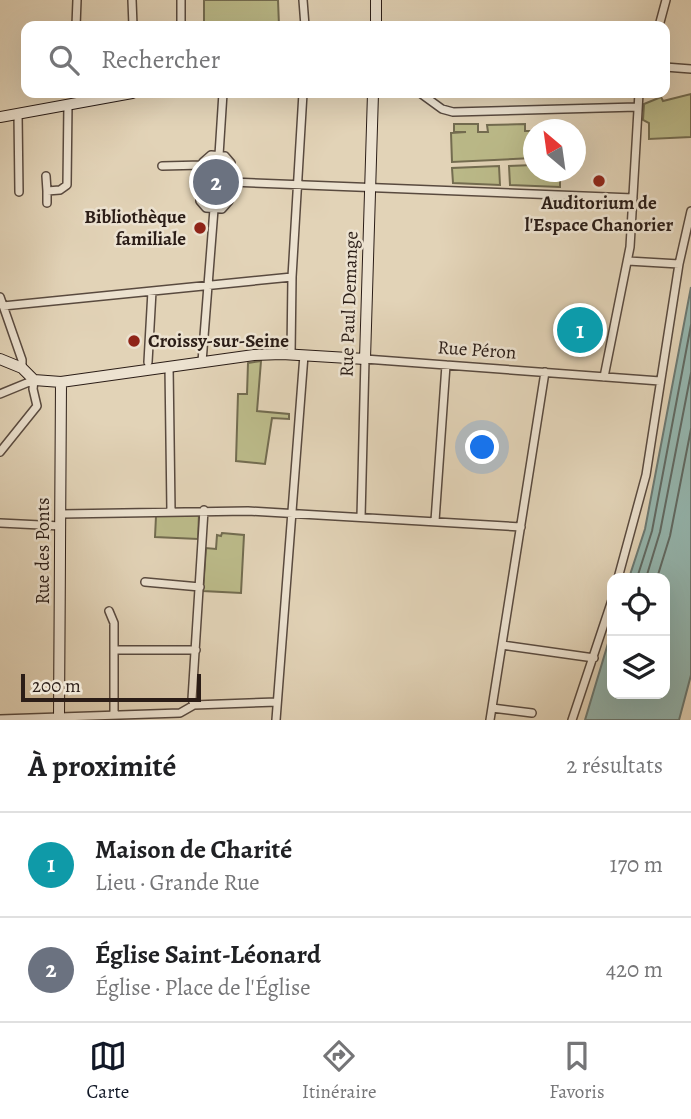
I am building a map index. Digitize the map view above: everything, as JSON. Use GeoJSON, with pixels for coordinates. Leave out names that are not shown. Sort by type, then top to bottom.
{"type":"FeatureCollection","features":[{"type":"Feature","properties":{"kind":"main road"},"geometry":{"type":"LineString","coordinates":[[376,0],[376,21]]}},
{"type":"Feature","properties":{"kind":"main road","name":"Rue Paul Demange"},"geometry":{"type":"LineString","coordinates":[[365,359],[373,98]]}},
{"type":"Feature","properties":{"kind":"main road"},"geometry":{"type":"LineString","coordinates":[[0,117],[72,100]]}},
{"type":"Feature","properties":{"kind":"main road","name":"Rue Péron"},"geometry":{"type":"LineString","coordinates":[[34,380],[61,382],[248,355],[292,354],[365,359]]}},
{"type":"Feature","properties":{"kind":"main road"},"geometry":{"type":"LineString","coordinates":[[0,359],[22,368],[34,380]]}},
{"type":"Feature","properties":{"kind":"main road","name":"Rue des Ponts"},"geometry":{"type":"LineString","coordinates":[[59,718],[61,382]]}},
{"type":"Feature","properties":{"kind":"street"},"geometry":{"type":"LineString","coordinates":[[76,21],[77,0]]}},
{"type":"Feature","properties":{"kind":"street"},"geometry":{"type":"LineString","coordinates":[[132,0],[133,21]]}},
{"type":"Feature","properties":{"kind":"street"},"geometry":{"type":"LineString","coordinates":[[181,0],[181,21]]}},
{"type":"Feature","properties":{"kind":"street"},"geometry":{"type":"LineString","coordinates":[[303,0],[305,21]]}},
{"type":"Feature","properties":{"kind":"street"},"geometry":{"type":"LineString","coordinates":[[660,21],[666,0]]}},
{"type":"Feature","properties":{"kind":"street"},"geometry":{"type":"LineString","coordinates":[[670,67],[691,69]]}},
{"type":"Feature","properties":{"kind":"street"},"geometry":{"type":"LineString","coordinates":[[219,155],[223,98]]}},
{"type":"Feature","properties":{"kind":"street"},"geometry":{"type":"LineString","coordinates":[[292,354],[292,277],[303,98]]}},
{"type":"Feature","properties":{"kind":"street"},"geometry":{"type":"LineString","coordinates":[[427,98],[442,109],[453,112],[637,107]]}},
{"type":"Feature","properties":{"kind":"street"},"geometry":{"type":"LineString","coordinates":[[604,377],[628,261],[638,98]]}},
{"type":"Feature","properties":{"kind":"street"},"geometry":{"type":"LineString","coordinates":[[47,191],[60,190],[67,185],[72,100]]}},
{"type":"Feature","properties":{"kind":"street"},"geometry":{"type":"LineString","coordinates":[[18,114],[19,192]]}},
{"type":"Feature","properties":{"kind":"street"},"geometry":{"type":"LineString","coordinates":[[219,155],[231,161],[228,205],[223,209],[206,208],[200,201],[202,166],[206,157],[219,155]]}},
{"type":"Feature","properties":{"kind":"street"},"geometry":{"type":"LineString","coordinates":[[160,166],[202,166]]}},
{"type":"Feature","properties":{"kind":"street"},"geometry":{"type":"LineString","coordinates":[[46,176],[47,203]]}},
{"type":"Feature","properties":{"kind":"street"},"geometry":{"type":"LineString","coordinates":[[231,183],[634,198]]}},
{"type":"Feature","properties":{"kind":"street"},"geometry":{"type":"LineString","coordinates":[[202,362],[214,209]]}},
{"type":"Feature","properties":{"kind":"street"},"geometry":{"type":"LineString","coordinates":[[619,573],[646,475],[678,264],[691,211]]}},
{"type":"Feature","properties":{"kind":"street"},"geometry":{"type":"LineString","coordinates":[[628,261],[678,264]]}},
{"type":"Feature","properties":{"kind":"street"},"geometry":{"type":"LineString","coordinates":[[3,306],[292,277]]}},
{"type":"Feature","properties":{"kind":"street"},"geometry":{"type":"LineString","coordinates":[[148,362],[152,290]]}},
{"type":"Feature","properties":{"kind":"street"},"geometry":{"type":"LineString","coordinates":[[0,297],[22,360],[22,368]]}},
{"type":"Feature","properties":{"kind":"street"},"geometry":{"type":"LineString","coordinates":[[276,720],[304,355]]}},
{"type":"Feature","properties":{"kind":"street","name":"Rue Péron"},"geometry":{"type":"LineString","coordinates":[[365,359],[660,381]]}},
{"type":"Feature","properties":{"kind":"street","name":"Rue Paul Demange"},"geometry":{"type":"LineString","coordinates":[[360,517],[365,359]]}},
{"type":"Feature","properties":{"kind":"street"},"geometry":{"type":"LineString","coordinates":[[436,521],[446,365]]}},
{"type":"Feature","properties":{"kind":"street"},"geometry":{"type":"LineString","coordinates":[[169,366],[171,511]]}},
{"type":"Feature","properties":{"kind":"street"},"geometry":{"type":"LineString","coordinates":[[490,720],[545,372]]}},
{"type":"Feature","properties":{"kind":"street"},"geometry":{"type":"LineString","coordinates":[[0,394],[34,380],[33,389],[37,401],[37,406],[0,452]]}},
{"type":"Feature","properties":{"kind":"street"},"geometry":{"type":"LineString","coordinates":[[194,705],[204,510]]}},
{"type":"Feature","properties":{"kind":"street"},"geometry":{"type":"LineString","coordinates":[[61,514],[204,510],[521,527]]}},
{"type":"Feature","properties":{"kind":"street"},"geometry":{"type":"LineString","coordinates":[[0,523],[61,526]]}},
{"type":"Feature","properties":{"kind":"street"},"geometry":{"type":"LineString","coordinates":[[145,582],[200,587]]}},
{"type":"Feature","properties":{"kind":"street"},"geometry":{"type":"LineString","coordinates":[[109,611],[114,623],[114,714]]}},
{"type":"Feature","properties":{"kind":"street"},"geometry":{"type":"LineString","coordinates":[[572,720],[607,616]]}},
{"type":"Feature","properties":{"kind":"street"},"geometry":{"type":"LineString","coordinates":[[502,645],[594,658]]}},
{"type":"Feature","properties":{"kind":"street"},"geometry":{"type":"LineString","coordinates":[[114,650],[196,650]]}},
{"type":"Feature","properties":{"kind":"street"},"geometry":{"type":"LineString","coordinates":[[0,719],[187,711],[194,705],[277,702]]}},
{"type":"Feature","properties":{"kind":"street"},"geometry":{"type":"LineString","coordinates":[[492,708],[532,713]]}},
{"type":"Feature","properties":{"kind":"street"},"geometry":{"type":"LineString","coordinates":[[187,711],[189,720]]}},
{"type":"Feature","properties":{"kind":"shaded area"},"geometry":{"type":"Polygon","coordinates":[[[204,0],[278,0],[279,21],[204,21],[204,0]]]}},
{"type":"Feature","properties":{"kind":"shaded area"},"geometry":{"type":"Polygon","coordinates":[[[691,94],[691,137],[649,139],[649,123],[643,120],[644,104],[659,98],[663,101],[691,94]]]}},
{"type":"Feature","properties":{"kind":"shaded area"},"geometry":{"type":"Polygon","coordinates":[[[454,124],[478,124],[478,132],[488,132],[487,125],[523,124],[523,158],[452,162],[451,133],[466,132],[454,132],[454,124]]]}},
{"type":"Feature","properties":{"kind":"shaded area"},"geometry":{"type":"Polygon","coordinates":[[[523,165],[523,182],[560,182],[560,187],[510,185],[509,166],[523,165]]]}},
{"type":"Feature","properties":{"kind":"shaded area"},"geometry":{"type":"Polygon","coordinates":[[[499,166],[500,185],[453,183],[452,168],[499,166]]]}},
{"type":"Feature","properties":{"kind":"shaded area"},"geometry":{"type":"Polygon","coordinates":[[[261,361],[257,411],[289,414],[289,419],[272,418],[265,464],[236,461],[238,394],[247,394],[248,363],[261,361]]]}},
{"type":"Feature","properties":{"kind":"shaded area"},"geometry":{"type":"Polygon","coordinates":[[[199,514],[198,539],[155,537],[156,516],[199,514]]]}},
{"type":"Feature","properties":{"kind":"shaded area"},"geometry":{"type":"Polygon","coordinates":[[[222,533],[244,535],[241,593],[203,591],[206,548],[216,549],[217,535],[221,536],[222,533]]]}},
{"type":"Feature","properties":{"kind":"water"},"geometry":{"type":"Polygon","coordinates":[[[691,287],[691,675],[679,720],[585,720],[607,647],[607,699],[670,699],[670,573],[631,573],[645,529],[691,287]]]}},
{"type":"Feature","properties":{"kind":"place","name":"Auditorium de l'Espace Chanorier"},"geometry":{"type":"Point","coordinates":[599,181]}},
{"type":"Feature","properties":{"kind":"place","name":"Église Saint-Léonard"},"geometry":{"type":"Point","coordinates":[216,182]}},
{"type":"Feature","properties":{"kind":"place","name":"Bibliothèque familiale"},"geometry":{"type":"Point","coordinates":[200,228]}},
{"type":"Feature","properties":{"kind":"place","name":"Maison de Charité"},"geometry":{"type":"Point","coordinates":[580,330]}},
{"type":"Feature","properties":{"kind":"place","name":"Croissy-sur-Seine"},"geometry":{"type":"Point","coordinates":[134,341]}}]}
